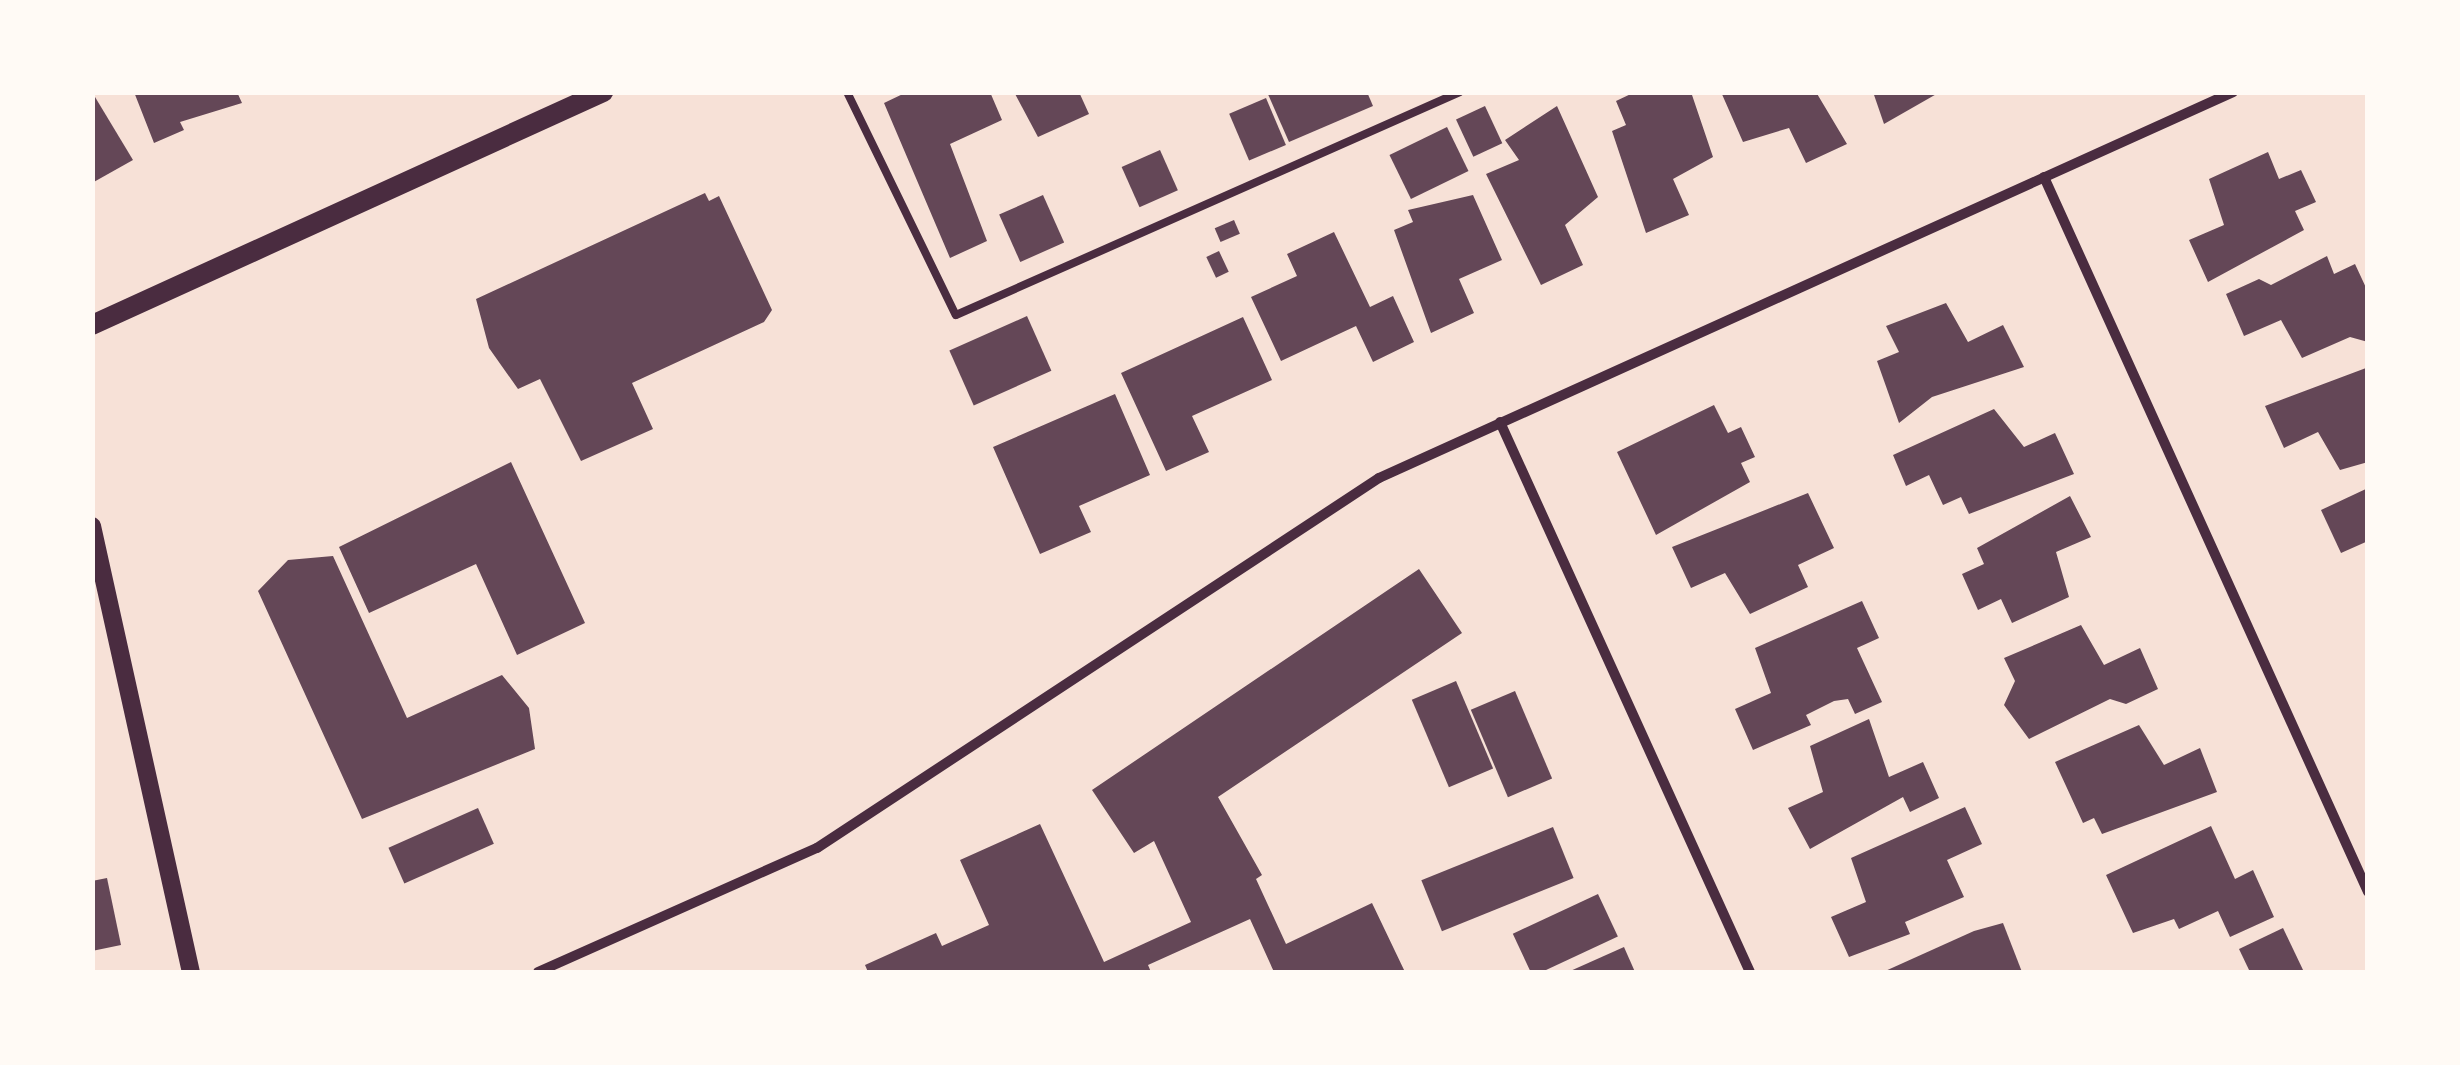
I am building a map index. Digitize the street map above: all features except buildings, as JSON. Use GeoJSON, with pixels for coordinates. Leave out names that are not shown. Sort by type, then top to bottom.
{"type":"FeatureCollection","features":[{"type":"Feature","properties":{"kind":"main road"},"geometry":{"type":"LineString","coordinates":[[92,325],[603,92]]}},
{"type":"Feature","properties":{"kind":"street"},"geometry":{"type":"LineString","coordinates":[[538,972],[817,848],[1195,593],[1380,478],[2232,92]]}},
{"type":"Feature","properties":{"kind":"street"},"geometry":{"type":"LineString","coordinates":[[2044,177],[2368,892]]}},
{"type":"Feature","properties":{"kind":"street"},"geometry":{"type":"LineString","coordinates":[[1500,422],[1750,972]]}},
{"type":"Feature","properties":{"kind":"street"},"geometry":{"type":"LineString","coordinates":[[92,526],[191,972]]}},
{"type":"Feature","properties":{"kind":"lane"},"geometry":{"type":"LineString","coordinates":[[847,92],[956,315],[1460,92]]}}]}
